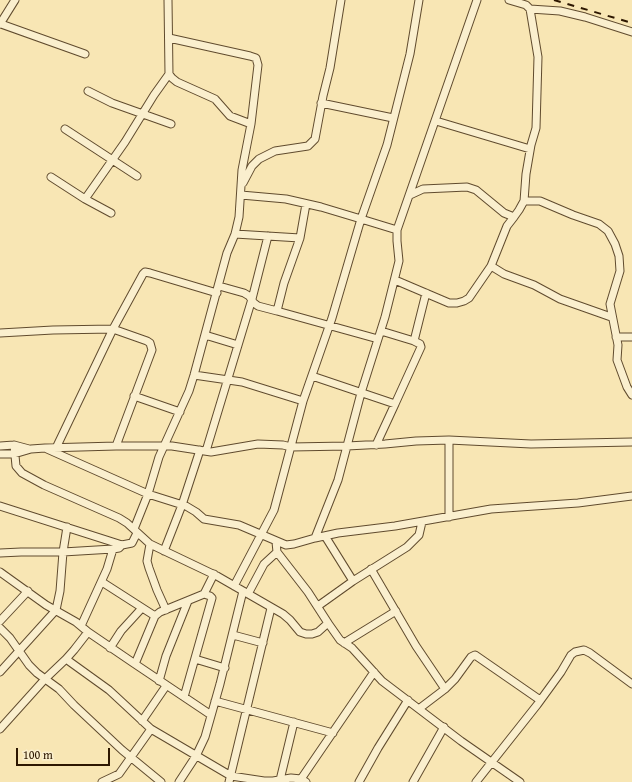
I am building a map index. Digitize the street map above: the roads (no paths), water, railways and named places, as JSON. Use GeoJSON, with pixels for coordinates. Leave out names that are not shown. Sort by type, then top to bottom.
{"type":"FeatureCollection","features":[{"type":"Feature","properties":{"kind":"street"},"geometry":{"type":"LineString","coordinates":[[15,0],[0,24],[85,54]]}},
{"type":"Feature","properties":{"kind":"street"},"geometry":{"type":"LineString","coordinates":[[85,199],[169,74],[168,0]]}},
{"type":"Feature","properties":{"kind":"street"},"geometry":{"type":"LineString","coordinates":[[242,185],[252,166],[259,159],[275,151],[308,146],[313,143],[317,133],[321,103],[330,68],[340,0]]}},
{"type":"Feature","properties":{"kind":"street"},"geometry":{"type":"LineString","coordinates":[[234,586],[274,510],[303,402],[329,325],[361,219],[387,145],[410,54],[419,0]]}},
{"type":"Feature","properties":{"kind":"street"},"geometry":{"type":"LineString","coordinates":[[315,538],[338,480],[361,393],[381,331],[395,280],[399,261],[397,241],[398,230],[477,0]]}},
{"type":"Feature","properties":{"kind":"street"},"geometry":{"type":"LineString","coordinates":[[395,280],[449,302],[457,303],[469,298],[491,266],[506,226],[514,217],[524,201],[530,149],[536,128],[535,113],[538,57],[530,9],[526,5],[509,0]]}},
{"type":"Feature","properties":{"kind":"street"},"geometry":{"type":"LineString","coordinates":[[530,9],[560,11],[632,32]]}},
{"type":"Feature","properties":{"kind":"street"},"geometry":{"type":"LineString","coordinates":[[0,506],[122,544],[132,543],[157,463],[180,412],[194,375],[218,290],[226,253],[235,234],[239,216],[242,170],[251,124],[258,65],[256,58],[250,56],[169,38]]}},
{"type":"Feature","properties":{"kind":"street"},"geometry":{"type":"LineString","coordinates":[[169,74],[177,82],[215,99],[230,116],[251,124]]}},
{"type":"Feature","properties":{"kind":"street"},"geometry":{"type":"LineString","coordinates":[[88,91],[112,103],[171,124]]}},
{"type":"Feature","properties":{"kind":"street"},"geometry":{"type":"LineString","coordinates":[[321,103],[393,118]]}},
{"type":"Feature","properties":{"kind":"street"},"geometry":{"type":"LineString","coordinates":[[436,121],[530,149]]}},
{"type":"Feature","properties":{"kind":"street"},"geometry":{"type":"LineString","coordinates":[[65,129],[137,176]]}},
{"type":"Feature","properties":{"kind":"street"},"geometry":{"type":"LineString","coordinates":[[50,177],[110,213]]}},
{"type":"Feature","properties":{"kind":"street"},"geometry":{"type":"LineString","coordinates":[[410,195],[423,189],[467,187],[476,190],[504,213],[514,217]]}},
{"type":"Feature","properties":{"kind":"street"},"geometry":{"type":"LineString","coordinates":[[241,195],[286,200],[321,207],[398,230]]}},
{"type":"Feature","properties":{"kind":"street"},"geometry":{"type":"LineString","coordinates":[[524,201],[545,202],[573,216],[599,224],[608,231],[617,250],[620,271],[610,304],[618,345],[617,360],[627,387],[632,395]]}},
{"type":"Feature","properties":{"kind":"street"},"geometry":{"type":"LineString","coordinates":[[277,311],[284,283],[300,238],[306,204]]}},
{"type":"Feature","properties":{"kind":"street"},"geometry":{"type":"LineString","coordinates":[[235,234],[300,238]]}},
{"type":"Feature","properties":{"kind":"street"},"geometry":{"type":"LineString","coordinates":[[164,551],[203,451],[238,345],[252,299],[268,236]]}},
{"type":"Feature","properties":{"kind":"street"},"geometry":{"type":"LineString","coordinates":[[491,266],[504,274],[560,298],[612,317]]}},
{"type":"Feature","properties":{"kind":"street"},"geometry":{"type":"LineString","coordinates":[[56,448],[113,329],[143,274],[146,272],[218,290],[244,293],[249,296],[258,306],[378,339]]}},
{"type":"Feature","properties":{"kind":"street"},"geometry":{"type":"LineString","coordinates":[[414,340],[426,293]]}},
{"type":"Feature","properties":{"kind":"street"},"geometry":{"type":"LineString","coordinates":[[0,333],[113,329],[147,341],[152,346],[152,350],[116,446]]}},
{"type":"Feature","properties":{"kind":"street"},"geometry":{"type":"LineString","coordinates":[[376,445],[422,347],[414,340],[381,331]]}},
{"type":"Feature","properties":{"kind":"street"},"geometry":{"type":"LineString","coordinates":[[205,335],[238,345]]}},
{"type":"Feature","properties":{"kind":"street"},"geometry":{"type":"LineString","coordinates":[[616,337],[632,337]]}},
{"type":"Feature","properties":{"kind":"street"},"geometry":{"type":"LineString","coordinates":[[194,375],[242,382],[303,402]]}},
{"type":"Feature","properties":{"kind":"street"},"geometry":{"type":"LineString","coordinates":[[312,376],[395,404]]}},
{"type":"Feature","properties":{"kind":"street"},"geometry":{"type":"LineString","coordinates":[[134,396],[180,412]]}},
{"type":"Feature","properties":{"kind":"street"},"geometry":{"type":"LineString","coordinates":[[449,440],[449,517]]}},
{"type":"Feature","properties":{"kind":"street"},"geometry":{"type":"LineString","coordinates":[[0,454],[14,454],[31,449],[45,448],[116,446],[188,447],[203,451],[219,452],[258,444],[291,447],[376,445],[416,441],[449,440],[531,444],[632,442]]}},
{"type":"Feature","properties":{"kind":"street"},"geometry":{"type":"LineString","coordinates":[[14,445],[16,466],[22,473],[44,485],[119,518],[150,544],[214,574],[283,614],[300,632],[312,634],[318,632],[328,623]]}},
{"type":"Feature","properties":{"kind":"street"},"geometry":{"type":"LineString","coordinates":[[0,446],[14,445],[31,449]]}},
{"type":"Feature","properties":{"kind":"street"},"geometry":{"type":"LineString","coordinates":[[45,448],[148,494],[182,505],[196,512],[204,519],[240,525],[276,542],[286,545],[325,536],[422,522],[491,509],[578,503],[632,496]]}},
{"type":"Feature","properties":{"kind":"street"},"geometry":{"type":"LineString","coordinates":[[318,606],[371,569],[407,547],[419,535],[422,522]]}},
{"type":"Feature","properties":{"kind":"street"},"geometry":{"type":"LineString","coordinates":[[0,672],[56,610],[61,585],[63,552],[67,527]]}},
{"type":"Feature","properties":{"kind":"street"},"geometry":{"type":"LineString","coordinates":[[325,536],[353,581]]}},
{"type":"Feature","properties":{"kind":"street"},"geometry":{"type":"LineString","coordinates":[[276,542],[277,552],[308,592],[340,640],[352,648],[382,681],[492,763],[520,782]]}},
{"type":"Feature","properties":{"kind":"street"},"geometry":{"type":"LineString","coordinates":[[0,554],[113,549],[119,548],[122,544]]}},
{"type":"Feature","properties":{"kind":"street"},"geometry":{"type":"LineString","coordinates":[[150,544],[147,562],[166,610]]}},
{"type":"Feature","properties":{"kind":"street"},"geometry":{"type":"LineString","coordinates":[[81,626],[102,582],[113,549]]}},
{"type":"Feature","properties":{"kind":"street"},"geometry":{"type":"LineString","coordinates":[[179,782],[196,756],[205,737],[246,593],[264,564],[277,552]]}},
{"type":"Feature","properties":{"kind":"street"},"geometry":{"type":"LineString","coordinates":[[371,569],[416,646],[445,688]]}},
{"type":"Feature","properties":{"kind":"street"},"geometry":{"type":"LineString","coordinates":[[0,572],[81,626],[110,648],[166,686],[211,715]]}},
{"type":"Feature","properties":{"kind":"street"},"geometry":{"type":"LineString","coordinates":[[135,664],[156,616],[160,612],[204,594],[214,574]]}},
{"type":"Feature","properties":{"kind":"street"},"geometry":{"type":"LineString","coordinates":[[102,582],[156,616]]}},
{"type":"Feature","properties":{"kind":"street"},"geometry":{"type":"LineString","coordinates":[[0,621],[28,591]]}},
{"type":"Feature","properties":{"kind":"street"},"geometry":{"type":"LineString","coordinates":[[184,697],[212,598],[204,594]]}},
{"type":"Feature","properties":{"kind":"street"},"geometry":{"type":"LineString","coordinates":[[159,681],[166,656],[188,601]]}},
{"type":"Feature","properties":{"kind":"street"},"geometry":{"type":"LineString","coordinates":[[110,648],[122,630],[142,608]]}},
{"type":"Feature","properties":{"kind":"street"},"geometry":{"type":"LineString","coordinates":[[230,779],[272,608]]}},
{"type":"Feature","properties":{"kind":"street"},"geometry":{"type":"LineString","coordinates":[[344,643],[396,611]]}},
{"type":"Feature","properties":{"kind":"street"},"geometry":{"type":"LineString","coordinates":[[0,628],[10,638],[30,665],[45,679],[59,688],[74,706],[156,781]]}},
{"type":"Feature","properties":{"kind":"street"},"geometry":{"type":"LineString","coordinates":[[0,729],[45,679],[66,659],[88,632]]}},
{"type":"Feature","properties":{"kind":"street"},"geometry":{"type":"LineString","coordinates":[[233,635],[263,643]]}},
{"type":"Feature","properties":{"kind":"street"},"geometry":{"type":"LineString","coordinates":[[476,782],[561,672],[571,655],[578,650],[584,650],[590,653],[632,684]]}},
{"type":"Feature","properties":{"kind":"street"},"geometry":{"type":"LineString","coordinates":[[420,708],[455,679],[471,657],[475,655],[540,700]]}},
{"type":"Feature","properties":{"kind":"street"},"geometry":{"type":"LineString","coordinates":[[66,659],[109,690],[151,729],[196,756],[230,779],[264,781],[303,781],[374,672]]}},
{"type":"Feature","properties":{"kind":"street"},"geometry":{"type":"LineString","coordinates":[[195,659],[225,668]]}},
{"type":"Feature","properties":{"kind":"street"},"geometry":{"type":"LineString","coordinates":[[142,720],[166,686]]}},
{"type":"Feature","properties":{"kind":"street"},"geometry":{"type":"LineString","coordinates":[[359,782],[408,700]]}},
{"type":"Feature","properties":{"kind":"street"},"geometry":{"type":"LineString","coordinates":[[215,701],[333,733]]}},
{"type":"Feature","properties":{"kind":"street"},"geometry":{"type":"LineString","coordinates":[[285,780],[294,722]]}},
{"type":"Feature","properties":{"kind":"street"},"geometry":{"type":"LineString","coordinates":[[413,782],[444,727]]}},
{"type":"Feature","properties":{"kind":"street"},"geometry":{"type":"LineString","coordinates":[[102,782],[119,774],[151,729]]}},
{"type":"Feature","properties":{"kind":"railway"},"geometry":{"type":"LineString","coordinates":[[554,0],[632,23]]}}]}
